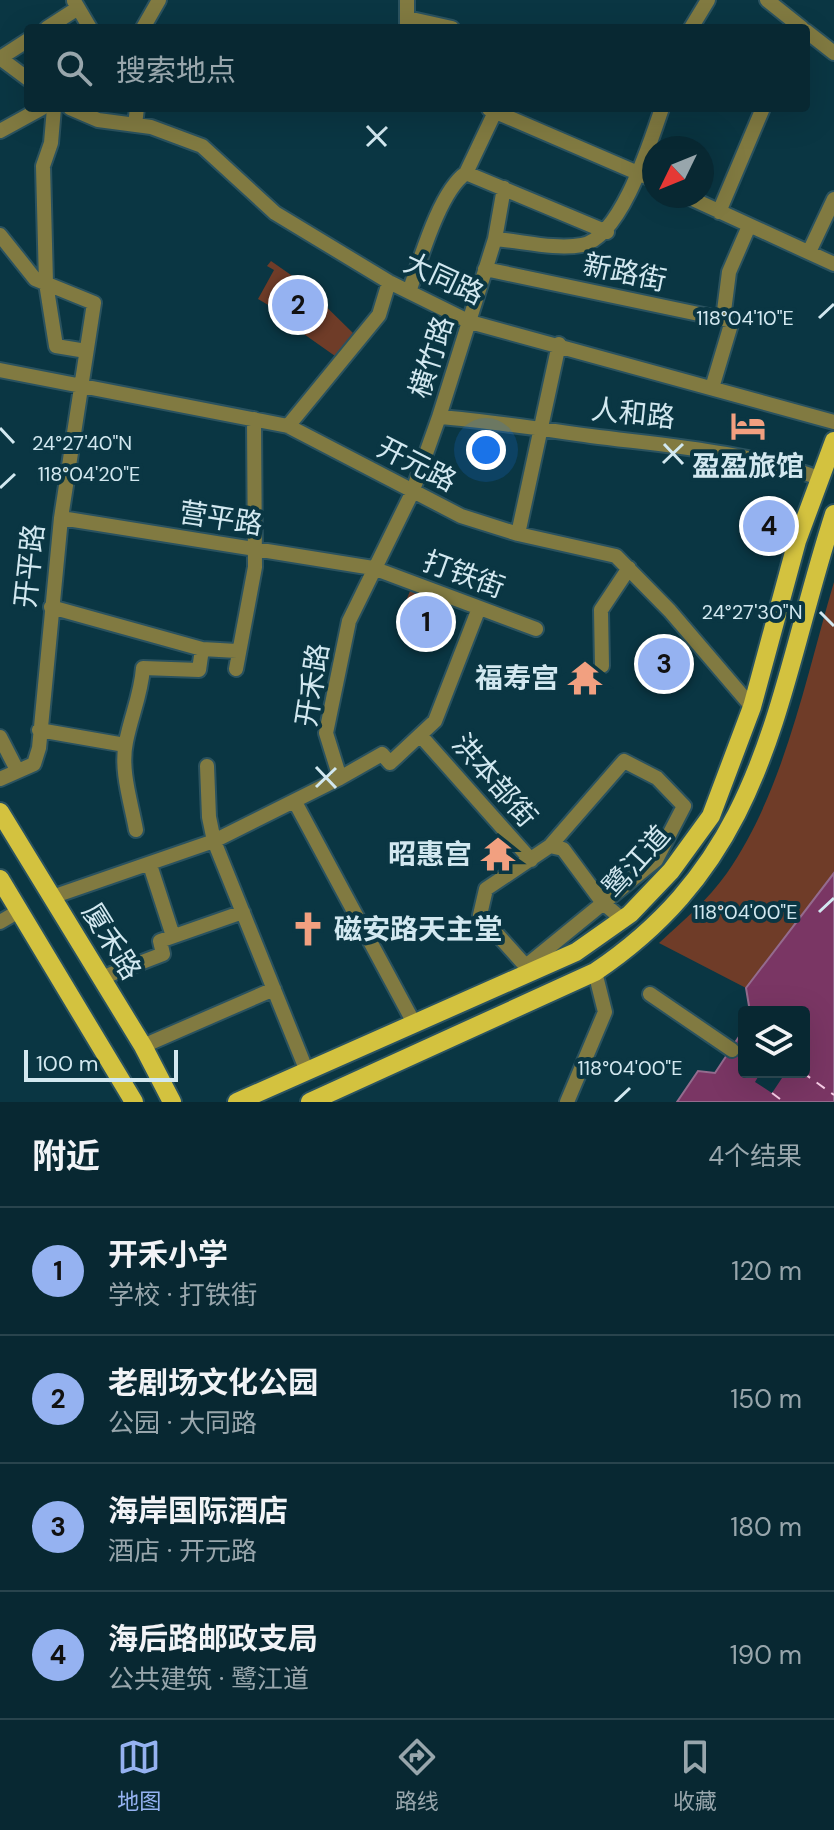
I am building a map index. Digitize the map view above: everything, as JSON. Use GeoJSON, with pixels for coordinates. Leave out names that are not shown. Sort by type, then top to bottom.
{"type":"FeatureCollection","features":[{"type":"Feature","properties":{"kind":"main road","name":"鹭江道"},"geometry":{"type":"LineString","coordinates":[[237,1102],[529,969],[576,952],[622,919],[671,871],[706,824],[752,707],[797,541],[834,441]]}},
{"type":"Feature","properties":{"kind":"main road","name":"鹭江道"},"geometry":{"type":"LineString","coordinates":[[310,1102],[595,972],[626,951],[680,900],[726,838],[761,765],[834,514]]}},
{"type":"Feature","properties":{"kind":"main road","name":"厦禾路"},"geometry":{"type":"LineString","coordinates":[[0,812],[143,1046],[172,1102]]}},
{"type":"Feature","properties":{"kind":"main road"},"geometry":{"type":"LineString","coordinates":[[0,879],[134,1102]]}},
{"type":"Feature","properties":{"kind":"street"},"geometry":{"type":"LineString","coordinates":[[145,24],[159,0]]}},
{"type":"Feature","properties":{"kind":"street"},"geometry":{"type":"LineString","coordinates":[[407,0],[407,23]]}},
{"type":"Feature","properties":{"kind":"street"},"geometry":{"type":"LineString","coordinates":[[693,24],[708,0]]}},
{"type":"Feature","properties":{"kind":"street"},"geometry":{"type":"LineString","coordinates":[[767,0],[796,24]]}},
{"type":"Feature","properties":{"kind":"street"},"geometry":{"type":"LineString","coordinates":[[52,24],[76,4],[88,24]]}},
{"type":"Feature","properties":{"kind":"street"},"geometry":{"type":"LineString","coordinates":[[810,35],[834,53]]}},
{"type":"Feature","properties":{"kind":"street"},"geometry":{"type":"LineString","coordinates":[[24,43],[0,58],[24,76]]}},
{"type":"Feature","properties":{"kind":"street"},"geometry":{"type":"LineString","coordinates":[[0,131],[35,112]]}},
{"type":"Feature","properties":{"kind":"street"},"geometry":{"type":"LineString","coordinates":[[54,112],[51,143],[43,166],[46,283],[56,346],[86,351]]}},
{"type":"Feature","properties":{"kind":"street","name":"大同路"},"geometry":{"type":"LineString","coordinates":[[79,112],[98,120],[135,125],[202,146],[275,213],[389,282],[470,322],[834,422]]}},
{"type":"Feature","properties":{"kind":"street"},"geometry":{"type":"LineString","coordinates":[[135,125],[137,112]]}},
{"type":"Feature","properties":{"kind":"street"},"geometry":{"type":"LineString","coordinates":[[409,292],[426,243],[456,180],[466,173],[500,112]]}},
{"type":"Feature","properties":{"kind":"street"},"geometry":{"type":"LineString","coordinates":[[503,112],[642,175]]}},
{"type":"Feature","properties":{"kind":"street"},"geometry":{"type":"LineString","coordinates":[[495,239],[584,245],[607,232],[638,173],[661,112]]}},
{"type":"Feature","properties":{"kind":"street"},"geometry":{"type":"LineString","coordinates":[[719,212],[761,112]]}},
{"type":"Feature","properties":{"kind":"street"},"geometry":{"type":"LineString","coordinates":[[466,173],[607,232]]}},
{"type":"Feature","properties":{"kind":"street","name":"横竹路"},"geometry":{"type":"LineString","coordinates":[[412,493],[470,322],[495,239],[504,188]]}},
{"type":"Feature","properties":{"kind":"street"},"geometry":{"type":"LineString","coordinates":[[809,252],[834,199]]}},
{"type":"Feature","properties":{"kind":"street"},"geometry":{"type":"LineString","coordinates":[[711,208],[834,264]]}},
{"type":"Feature","properties":{"kind":"street"},"geometry":{"type":"LineString","coordinates":[[712,388],[732,321],[723,319],[729,272],[749,226]]}},
{"type":"Feature","properties":{"kind":"street"},"geometry":{"type":"LineString","coordinates":[[0,235],[35,279],[46,283]]}},
{"type":"Feature","properties":{"kind":"street","name":"新路街"},"geometry":{"type":"LineString","coordinates":[[485,269],[723,319]]}},
{"type":"Feature","properties":{"kind":"street"},"geometry":{"type":"LineString","coordinates":[[288,426],[379,315],[389,282]]}},
{"type":"Feature","properties":{"kind":"street","name":"开平路"},"geometry":{"type":"LineString","coordinates":[[0,779],[34,764],[61,518],[94,303],[46,283]]}},
{"type":"Feature","properties":{"kind":"street"},"geometry":{"type":"LineString","coordinates":[[518,534],[559,344]]}},
{"type":"Feature","properties":{"kind":"street","name":"开元路"},"geometry":{"type":"LineString","coordinates":[[0,370],[288,426],[461,516],[518,534],[616,556],[752,707]]}},
{"type":"Feature","properties":{"kind":"street","name":"人和路"},"geometry":{"type":"LineString","coordinates":[[439,417],[694,446],[776,462],[819,478]]}},
{"type":"Feature","properties":{"kind":"street"},"geometry":{"type":"LineString","coordinates":[[236,669],[255,567],[254,419]]}},
{"type":"Feature","properties":{"kind":"street","name":"开禾路"},"geometry":{"type":"LineString","coordinates":[[340,778],[326,733],[349,621],[412,493]]}},
{"type":"Feature","properties":{"kind":"street","name":"营平路"},"geometry":{"type":"LineString","coordinates":[[61,518],[373,568]]}},
{"type":"Feature","properties":{"kind":"street","name":"打铁街"},"geometry":{"type":"LineString","coordinates":[[373,568],[536,629]]}},
{"type":"Feature","properties":{"kind":"street"},"geometry":{"type":"LineString","coordinates":[[602,666],[601,610],[629,568]]}},
{"type":"Feature","properties":{"kind":"street"},"geometry":{"type":"LineString","coordinates":[[51,607],[202,649],[237,651]]}},
{"type":"Feature","properties":{"kind":"street"},"geometry":{"type":"LineString","coordinates":[[52,897],[214,841],[295,802],[382,754],[390,763],[435,721],[479,608]]}},
{"type":"Feature","properties":{"kind":"street"},"geometry":{"type":"LineString","coordinates":[[136,830],[126,776],[125,745],[141,692],[143,668],[199,670],[202,649]]}},
{"type":"Feature","properties":{"kind":"street"},"geometry":{"type":"LineString","coordinates":[[39,730],[125,745]]}},
{"type":"Feature","properties":{"kind":"street","name":"洪本部街"},"geometry":{"type":"LineString","coordinates":[[420,735],[531,860]]}},
{"type":"Feature","properties":{"kind":"street"},"geometry":{"type":"LineString","coordinates":[[0,737],[17,770]]}},
{"type":"Feature","properties":{"kind":"street"},"geometry":{"type":"LineString","coordinates":[[684,806],[656,860],[529,969],[480,915],[486,889],[550,846],[624,761],[657,778],[706,824]]}},
{"type":"Feature","properties":{"kind":"street"},"geometry":{"type":"LineString","coordinates":[[207,766],[209,817],[214,841],[306,1069]]}},
{"type":"Feature","properties":{"kind":"street"},"geometry":{"type":"LineString","coordinates":[[295,802],[414,1023]]}},
{"type":"Feature","properties":{"kind":"street"},"geometry":{"type":"LineString","coordinates":[[550,846],[563,849],[603,903],[622,919]]}},
{"type":"Feature","properties":{"kind":"street"},"geometry":{"type":"LineString","coordinates":[[150,865],[173,936]]}},
{"type":"Feature","properties":{"kind":"street"},"geometry":{"type":"LineString","coordinates":[[0,922],[19,911]]}},
{"type":"Feature","properties":{"kind":"street"},"geometry":{"type":"LineString","coordinates":[[101,978],[163,954],[160,941],[243,912]]}},
{"type":"Feature","properties":{"kind":"street"},"geometry":{"type":"LineString","coordinates":[[567,1102],[605,1012],[595,972]]}},
{"type":"Feature","properties":{"kind":"street"},"geometry":{"type":"LineString","coordinates":[[143,1046],[274,989]]}},
{"type":"Feature","properties":{"kind":"street"},"geometry":{"type":"LineString","coordinates":[[650,994],[732,1050]]}},
{"type":"Feature","properties":{"kind":"shaded area"},"geometry":{"type":"Polygon","coordinates":[[[271,261],[301,282],[353,333],[335,356],[258,299],[274,270],[267,266],[271,261]]]}},
{"type":"Feature","properties":{"kind":"shaded area"},"geometry":{"type":"Polygon","coordinates":[[[834,582],[834,873],[746,988],[659,943],[720,883],[747,841],[764,806],[803,694],[834,582]]]}},
{"type":"Feature","properties":{"kind":"shaded area"},"geometry":{"type":"Polygon","coordinates":[[[410,591],[451,607],[443,627],[402,611],[410,591]]]}},
{"type":"Feature","properties":{"kind":"shaded area"},"geometry":{"type":"Polygon","coordinates":[[[834,873],[834,1102],[677,1102],[698,1071],[715,1073],[738,1038],[738,1078],[810,1078],[810,1006],[749,1006],[746,988],[834,873]]]}},
{"type":"Feature","properties":{"kind":"pier"},"geometry":{"type":"Polygon","coordinates":[[[757,1078],[782,1078],[772,1093],[755,1082],[757,1078]]]}},
{"type":"Feature","properties":{"kind":"ferry route"},"geometry":{"type":"LineString","coordinates":[[810,1078],[834,1095]]}},
{"type":"Feature","properties":{"kind":"ferry route"},"geometry":{"type":"LineString","coordinates":[[772,1093],[784,1102]]}},
{"type":"Feature","properties":{"kind":"place","name":"老剧场文化公园"},"geometry":{"type":"Point","coordinates":[298,305]}},
{"type":"Feature","properties":{"kind":"place","name":"盈盈旅馆"},"geometry":{"type":"Point","coordinates":[748,426]}},
{"type":"Feature","properties":{"kind":"place","name":"海后路邮政支局"},"geometry":{"type":"Point","coordinates":[769,526]}},
{"type":"Feature","properties":{"kind":"place","name":"开禾小学"},"geometry":{"type":"Point","coordinates":[426,622]}},
{"type":"Feature","properties":{"kind":"place","name":"海岸国际酒店"},"geometry":{"type":"Point","coordinates":[664,664]}},
{"type":"Feature","properties":{"kind":"place","name":"福寿宫"},"geometry":{"type":"Point","coordinates":[585,678]}},
{"type":"Feature","properties":{"kind":"place","name":"昭惠宫"},"geometry":{"type":"Point","coordinates":[498,854]}},
{"type":"Feature","properties":{"kind":"place","name":"磁安路天主堂"},"geometry":{"type":"Point","coordinates":[308,929]}}]}
